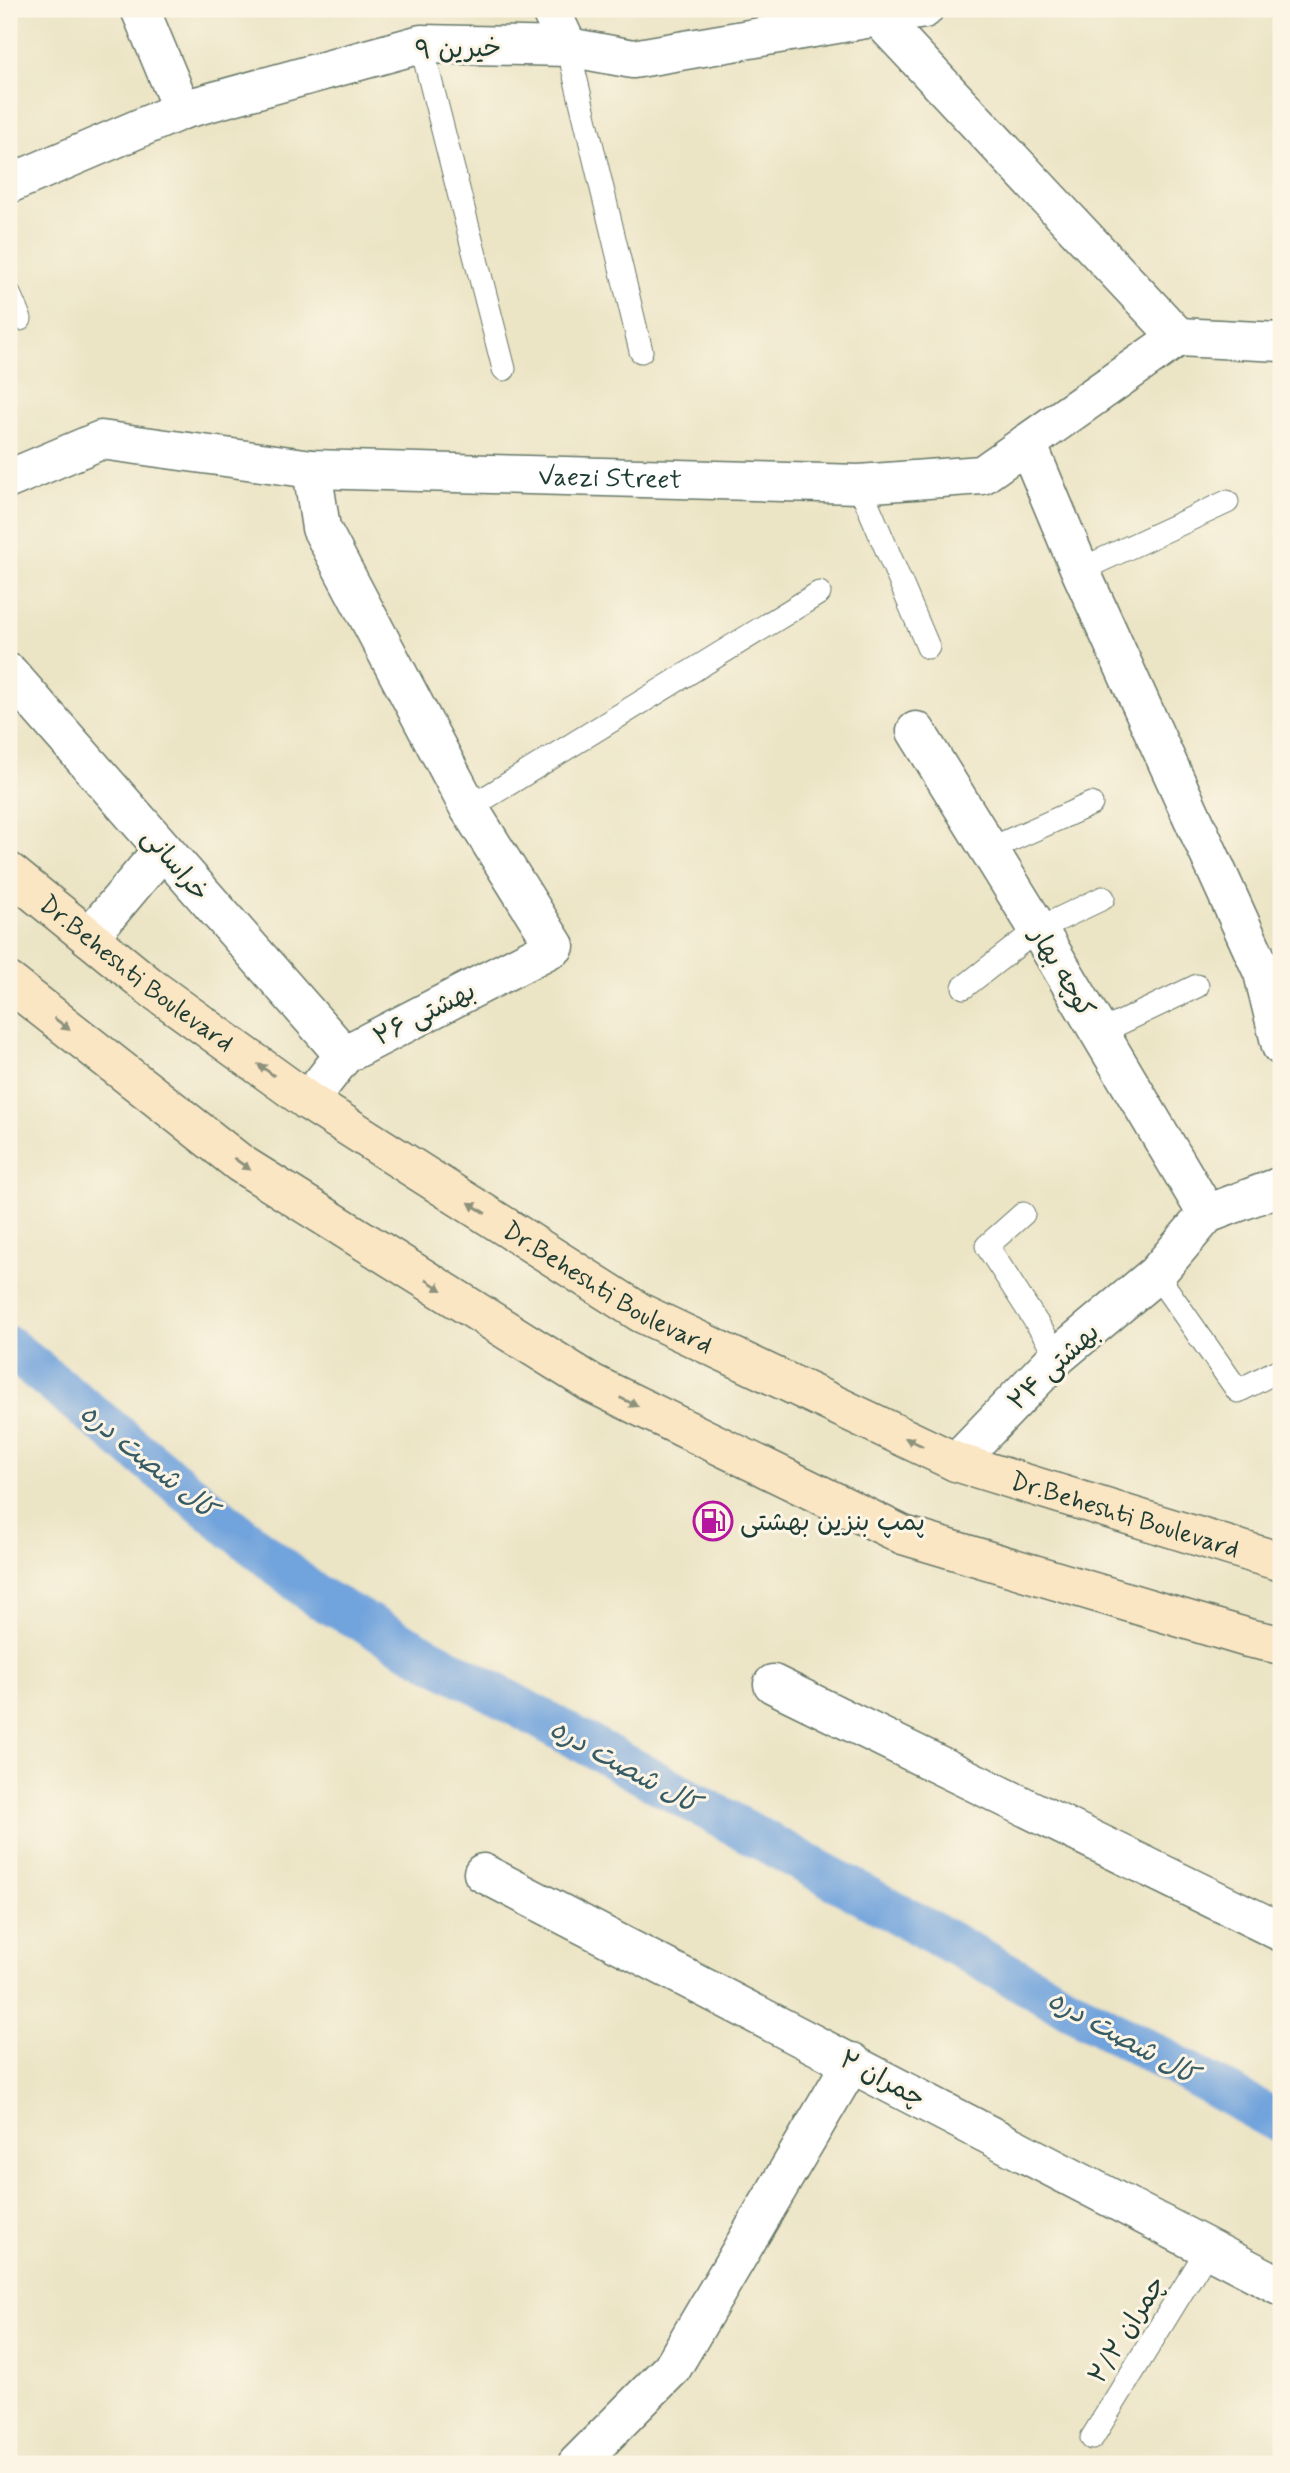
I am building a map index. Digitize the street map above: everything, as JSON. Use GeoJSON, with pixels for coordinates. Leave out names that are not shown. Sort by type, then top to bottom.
{"type":"FeatureCollection","features":[{"type":"Feature","properties":{"kind":"main road","name":"Dr.Beheshti Boulevard"},"geometry":{"type":"LineString","coordinates":[[9,872],[153,989],[308,1101],[641,1313],[956,1462],[1281,1562]]}},
{"type":"Feature","properties":{"kind":"main road"},"geometry":{"type":"LineString","coordinates":[[9,982],[241,1164],[591,1383],[902,1535],[1248,1638],[1281,1645]]}},
{"type":"Feature","properties":{"kind":"street"},"geometry":{"type":"LineString","coordinates":[[140,9],[182,110]]}},
{"type":"Feature","properties":{"kind":"street"},"geometry":{"type":"LineString","coordinates":[[550,9],[568,47]]}},
{"type":"Feature","properties":{"kind":"street","name":"خیرین ۹"},"geometry":{"type":"LineString","coordinates":[[9,184],[182,110],[421,44],[568,47],[634,59],[924,9]]}},
{"type":"Feature","properties":{"kind":"street"},"geometry":{"type":"LineString","coordinates":[[879,18],[1178,337],[1281,342]]}},
{"type":"Feature","properties":{"kind":"street","name":"Vaezi Street"},"geometry":{"type":"LineString","coordinates":[[9,480],[101,440],[312,469],[859,484],[982,475],[1178,337]]}},
{"type":"Feature","properties":{"kind":"street"},"geometry":{"type":"LineString","coordinates":[[1027,443],[1080,570],[1263,973],[1281,1046]]}},
{"type":"Feature","properties":{"kind":"street"},"geometry":{"type":"LineString","coordinates":[[312,469],[321,528],[469,808]]}},
{"type":"Feature","properties":{"kind":"street","name":"خراسانی"},"geometry":{"type":"LineString","coordinates":[[9,673],[344,1055]]}},
{"type":"Feature","properties":{"kind":"street","name":"کوچه بهار"},"geometry":{"type":"LineString","coordinates":[[916,731],[1038,929],[1207,1214]]}},
{"type":"Feature","properties":{"kind":"street","name":"بهشتی ۲۶"},"geometry":{"type":"LineString","coordinates":[[308,1101],[344,1055],[555,946],[469,808]]}},
{"type":"Feature","properties":{"kind":"street"},"geometry":{"type":"LineString","coordinates":[[89,937],[163,849]]}},
{"type":"Feature","properties":{"kind":"street"},"geometry":{"type":"LineString","coordinates":[[1207,1214],[1281,1186]]}},
{"type":"Feature","properties":{"kind":"street","name":"بهشتی ۲۴"},"geometry":{"type":"LineString","coordinates":[[956,1462],[1058,1356],[1156,1274],[1207,1214]]}},
{"type":"Feature","properties":{"kind":"street"},"geometry":{"type":"LineString","coordinates":[[773,1684],[1281,1932]]}},
{"type":"Feature","properties":{"kind":"street","name":"چمران ۲"},"geometry":{"type":"LineString","coordinates":[[483,1873],[1281,2286]]}},
{"type":"Feature","properties":{"kind":"street"},"geometry":{"type":"LineString","coordinates":[[577,2464],[672,2368],[852,2062]]}},
{"type":"Feature","properties":{"kind":"lane"},"geometry":{"type":"LineString","coordinates":[[421,44],[504,369]]}},
{"type":"Feature","properties":{"kind":"lane"},"geometry":{"type":"LineString","coordinates":[[568,47],[641,351]]}},
{"type":"Feature","properties":{"kind":"lane"},"geometry":{"type":"LineString","coordinates":[[9,294],[20,318]]}},
{"type":"Feature","properties":{"kind":"lane"},"geometry":{"type":"LineString","coordinates":[[859,484],[928,647]]}},
{"type":"Feature","properties":{"kind":"lane"},"geometry":{"type":"LineString","coordinates":[[1080,570],[1227,502]]}},
{"type":"Feature","properties":{"kind":"lane"},"geometry":{"type":"LineString","coordinates":[[469,808],[819,593]]}},
{"type":"Feature","properties":{"kind":"lane"},"geometry":{"type":"LineString","coordinates":[[988,850],[1091,804]]}},
{"type":"Feature","properties":{"kind":"lane"},"geometry":{"type":"LineString","coordinates":[[964,987],[1038,929],[1103,898]]}},
{"type":"Feature","properties":{"kind":"lane"},"geometry":{"type":"LineString","coordinates":[[1099,1033],[1197,986]]}},
{"type":"Feature","properties":{"kind":"lane"},"geometry":{"type":"LineString","coordinates":[[1023,1214],[987,1246],[1058,1356]]}},
{"type":"Feature","properties":{"kind":"lane"},"geometry":{"type":"LineString","coordinates":[[1156,1274],[1238,1391],[1281,1369]]}},
{"type":"Feature","properties":{"kind":"lane","name":"چمران ۲/۲"},"geometry":{"type":"LineString","coordinates":[[1092,2438],[1208,2249]]}},
{"type":"Feature","properties":{"kind":"waterway","name":"کال شصت دره"},"geometry":{"type":"LineString","coordinates":[[9,1347],[316,1596],[1281,2123]]}},
{"type":"Feature","properties":{"kind":"place","name":"پمپ بنزین بهشتی"},"geometry":{"type":"Point","coordinates":[713,1521]}}]}
